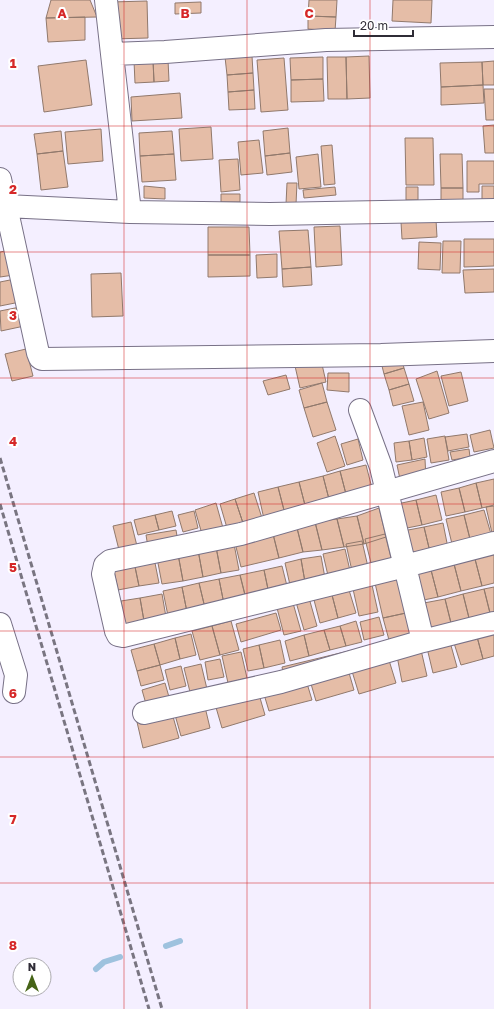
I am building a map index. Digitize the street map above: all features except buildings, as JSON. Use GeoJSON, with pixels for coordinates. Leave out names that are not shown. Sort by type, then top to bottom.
{"type":"FeatureCollection","features":[{"type":"Feature","properties":{"kind":"street"},"geometry":{"type":"LineString","coordinates":[[106,0],[130,212]]}},
{"type":"Feature","properties":{"kind":"street"},"geometry":{"type":"LineString","coordinates":[[112,54],[165,52],[326,40],[494,37]]}},
{"type":"Feature","properties":{"kind":"street"},"geometry":{"type":"LineString","coordinates":[[0,179],[38,353],[42,359],[381,355],[494,351]]}},
{"type":"Feature","properties":{"kind":"street"},"geometry":{"type":"LineString","coordinates":[[6,206],[130,212],[270,214],[494,210]]}},
{"type":"Feature","properties":{"kind":"street"},"geometry":{"type":"LineString","coordinates":[[360,410],[381,467],[423,641]]}},
{"type":"Feature","properties":{"kind":"street"},"geometry":{"type":"LineString","coordinates":[[494,461],[241,534],[110,561],[105,565],[103,574],[116,632],[118,635],[123,636],[494,544]]}},
{"type":"Feature","properties":{"kind":"street"},"geometry":{"type":"LineString","coordinates":[[144,713],[281,682],[423,641],[494,623]]}},
{"type":"Feature","properties":{"kind":"street"},"geometry":{"type":"LineString","coordinates":[[0,626],[16,675],[14,692]]}},
{"type":"Feature","properties":{"kind":"waterway"},"geometry":{"type":"LineString","coordinates":[[166,946],[180,941]]}},
{"type":"Feature","properties":{"kind":"waterway"},"geometry":{"type":"LineString","coordinates":[[96,969],[104,962],[120,957]]}},
{"type":"Feature","properties":{"kind":"railway"},"geometry":{"type":"LineString","coordinates":[[0,458],[162,1009]]}},
{"type":"Feature","properties":{"kind":"railway"},"geometry":{"type":"LineString","coordinates":[[0,504],[149,1009]]}}]}
